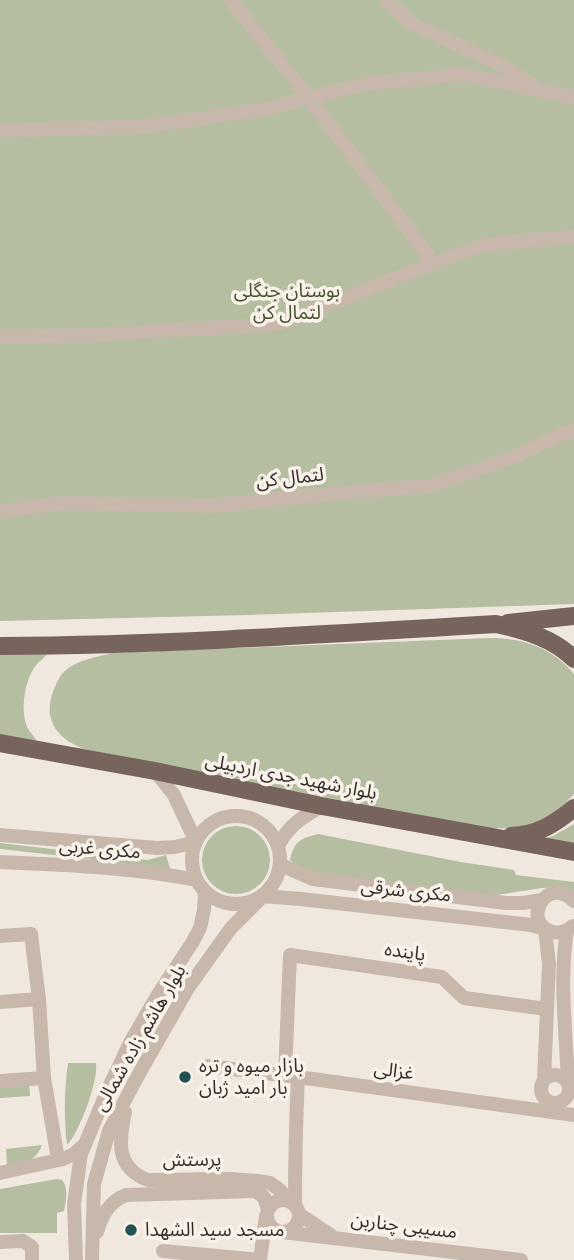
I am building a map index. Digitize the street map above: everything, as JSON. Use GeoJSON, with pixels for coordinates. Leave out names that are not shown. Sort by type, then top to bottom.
{"type":"FeatureCollection","features":[{"type":"Feature","properties":{"kind":"main road"},"geometry":{"type":"LineString","coordinates":[[0,646],[200,640],[496,624],[574,616]]}},
{"type":"Feature","properties":{"kind":"main road"},"geometry":{"type":"LineString","coordinates":[[496,624],[539,637],[574,659]]}},
{"type":"Feature","properties":{"kind":"main road","name":"بلوار شهید جدی اردبیلی"},"geometry":{"type":"LineString","coordinates":[[0,743],[574,852]]}},
{"type":"Feature","properties":{"kind":"main road"},"geometry":{"type":"LineString","coordinates":[[462,832],[514,836],[532,834],[548,827],[574,808]]}},
{"type":"Feature","properties":{"kind":"street"},"geometry":{"type":"LineString","coordinates":[[231,0],[435,263]]}},
{"type":"Feature","properties":{"kind":"street"},"geometry":{"type":"LineString","coordinates":[[386,0],[412,24],[495,62],[542,91]]}},
{"type":"Feature","properties":{"kind":"street"},"geometry":{"type":"LineString","coordinates":[[0,131],[149,127],[265,109],[360,85],[461,74],[574,97]]}},
{"type":"Feature","properties":{"kind":"street"},"geometry":{"type":"LineString","coordinates":[[0,337],[90,335],[279,324],[483,244],[574,236]]}},
{"type":"Feature","properties":{"kind":"street","name":"لتمال کن"},"geometry":{"type":"LineString","coordinates":[[0,511],[66,503],[213,506],[429,486],[509,459],[574,431]]}},
{"type":"Feature","properties":{"kind":"street"},"geometry":{"type":"LineString","coordinates":[[155,771],[174,795],[195,842]]}},
{"type":"Feature","properties":{"kind":"street"},"geometry":{"type":"LineString","coordinates":[[279,844],[297,821],[322,806]]}},
{"type":"Feature","properties":{"kind":"street"},"geometry":{"type":"LineString","coordinates":[[241,816],[255,820],[267,827],[279,844],[281,865],[278,877],[271,888],[252,902],[239,905],[215,899],[201,886],[193,869],[195,842],[214,821],[227,817],[241,816]]}},
{"type":"Feature","properties":{"kind":"street","name":"مکری غربی"},"geometry":{"type":"LineString","coordinates":[[0,835],[157,848],[195,842]]}},
{"type":"Feature","properties":{"kind":"street","name":"مکری غربی"},"geometry":{"type":"LineString","coordinates":[[0,862],[72,865],[164,874],[201,886]]}},
{"type":"Feature","properties":{"kind":"street","name":"مکری شرقی"},"geometry":{"type":"LineString","coordinates":[[281,865],[313,879],[506,903],[542,900],[554,893],[567,895],[573,900]]}},
{"type":"Feature","properties":{"kind":"street","name":"بلوار هاشم زاده شمالی"},"geometry":{"type":"LineString","coordinates":[[76,1260],[75,1204],[81,1154],[131,1041],[200,928],[204,910],[201,886]]}},
{"type":"Feature","properties":{"kind":"street","name":"بلوار هاشم زاده شمالی"},"geometry":{"type":"LineString","coordinates":[[92,1255],[94,1184],[109,1131],[188,988],[231,928],[262,896]]}},
{"type":"Feature","properties":{"kind":"street","name":"مکری شرقی"},"geometry":{"type":"LineString","coordinates":[[262,896],[517,923],[556,933],[572,927]]}},
{"type":"Feature","properties":{"kind":"street"},"geometry":{"type":"LineString","coordinates":[[542,900],[538,918],[545,929],[549,964],[544,1080],[541,1088],[544,1104],[560,1102],[568,1096],[569,1017],[564,947],[572,927]]}},
{"type":"Feature","properties":{"kind":"street"},"geometry":{"type":"LineString","coordinates":[[0,936],[31,934],[39,999],[44,1078],[60,1159],[79,1173]]}},
{"type":"Feature","properties":{"kind":"street","name":"پاینده"},"geometry":{"type":"LineString","coordinates":[[292,1076],[290,955],[442,977],[464,998],[547,1009]]}},
{"type":"Feature","properties":{"kind":"street"},"geometry":{"type":"LineString","coordinates":[[0,1002],[39,999]]}},
{"type":"Feature","properties":{"kind":"street","name":"غزالی"},"geometry":{"type":"LineString","coordinates":[[208,1066],[544,1104],[572,1115]]}},
{"type":"Feature","properties":{"kind":"street"},"geometry":{"type":"LineString","coordinates":[[544,1080],[552,1074],[561,1075],[569,1086],[572,1115]]}},
{"type":"Feature","properties":{"kind":"street"},"geometry":{"type":"LineString","coordinates":[[260,1260],[279,1232],[293,1229],[297,1225],[294,1206],[296,1177],[292,1076]]}},
{"type":"Feature","properties":{"kind":"street"},"geometry":{"type":"LineString","coordinates":[[0,1081],[44,1078]]}},
{"type":"Feature","properties":{"kind":"street","name":"پرستش"},"geometry":{"type":"LineString","coordinates":[[129,1093],[120,1137],[122,1153],[136,1176],[148,1180],[231,1179],[270,1184]]}},
{"type":"Feature","properties":{"kind":"street"},"geometry":{"type":"LineString","coordinates":[[0,1173],[60,1159],[74,1154],[86,1143]]}},
{"type":"Feature","properties":{"kind":"street"},"geometry":{"type":"LineString","coordinates":[[270,1184],[284,1181],[294,1157]]}},
{"type":"Feature","properties":{"kind":"street"},"geometry":{"type":"LineString","coordinates":[[270,1184],[334,1237]]}},
{"type":"Feature","properties":{"kind":"street","name":"پرستش"},"geometry":{"type":"LineString","coordinates":[[92,1255],[100,1220],[118,1198],[126,1195],[256,1191],[264,1197],[267,1212]]}},
{"type":"Feature","properties":{"kind":"street"},"geometry":{"type":"LineString","coordinates":[[260,1260],[267,1212],[274,1202],[279,1200],[294,1206]]}},
{"type":"Feature","properties":{"kind":"street"},"geometry":{"type":"LineString","coordinates":[[267,1212],[269,1225],[279,1232]]}},
{"type":"Feature","properties":{"kind":"street","name":"مسیبی چناربن"},"geometry":{"type":"LineString","coordinates":[[279,1232],[521,1260]]}},
{"type":"Feature","properties":{"kind":"street"},"geometry":{"type":"LineString","coordinates":[[0,1242],[23,1241],[32,1247],[32,1260]]}},
{"type":"Feature","properties":{"kind":"street"},"geometry":{"type":"LineString","coordinates":[[163,1251],[260,1260]]}},
{"type":"Feature","properties":{"kind":"green space","name":"بوستان جنگلی لتمال کن"},"geometry":{"type":"Polygon","coordinates":[[[0,0],[574,0],[574,604],[0,621],[0,0]]]}},
{"type":"Feature","properties":{"kind":"green space"},"geometry":{"type":"Polygon","coordinates":[[[490,638],[514,640],[536,646],[557,657],[574,674],[574,794],[553,813],[520,826],[480,828],[84,749],[59,733],[51,718],[51,700],[60,676],[81,661],[112,653],[490,638]]]}},
{"type":"Feature","properties":{"kind":"green space"},"geometry":{"type":"Polygon","coordinates":[[[50,652],[34,668],[24,698],[28,729],[38,742],[0,735],[0,655],[50,652]]]}},
{"type":"Feature","properties":{"kind":"green space"},"geometry":{"type":"Polygon","coordinates":[[[574,824],[574,845],[532,841],[553,836],[574,824]]]}},
{"type":"Feature","properties":{"kind":"green space"},"geometry":{"type":"Polygon","coordinates":[[[236,826],[249,829],[260,836],[267,847],[270,860],[267,873],[260,884],[249,891],[236,894],[223,891],[212,884],[205,873],[202,860],[205,847],[212,836],[223,829],[236,826]]]}},
{"type":"Feature","properties":{"kind":"green space"},"geometry":{"type":"Polygon","coordinates":[[[318,834],[514,870],[516,875],[574,882],[574,892],[559,887],[490,896],[312,873],[290,860],[299,841],[318,834]]]}},
{"type":"Feature","properties":{"kind":"green space"},"geometry":{"type":"Polygon","coordinates":[[[0,843],[148,860],[166,855],[171,871],[0,849],[0,843]]]}},
{"type":"Feature","properties":{"kind":"green space"},"geometry":{"type":"Polygon","coordinates":[[[68,1063],[96,1063],[96,1071],[87,1106],[67,1145],[65,1104],[68,1063]]]}},
{"type":"Feature","properties":{"kind":"green space"},"geometry":{"type":"Polygon","coordinates":[[[29,1083],[30,1096],[0,1098],[0,1085],[29,1083]]]}},
{"type":"Feature","properties":{"kind":"green space"},"geometry":{"type":"Polygon","coordinates":[[[42,1145],[32,1159],[7,1167],[6,1149],[42,1145]]]}},
{"type":"Feature","properties":{"kind":"green space"},"geometry":{"type":"Polygon","coordinates":[[[57,1179],[64,1183],[66,1195],[64,1211],[57,1213],[57,1233],[0,1233],[0,1189],[57,1179]]]}},
{"type":"Feature","properties":{"kind":"place","name":"بازار میوه و تره بار امید ژبان"},"geometry":{"type":"Point","coordinates":[185,1077]}},
{"type":"Feature","properties":{"kind":"place","name":"مسجد سید الشهدا"},"geometry":{"type":"Point","coordinates":[131,1230]}}]}
